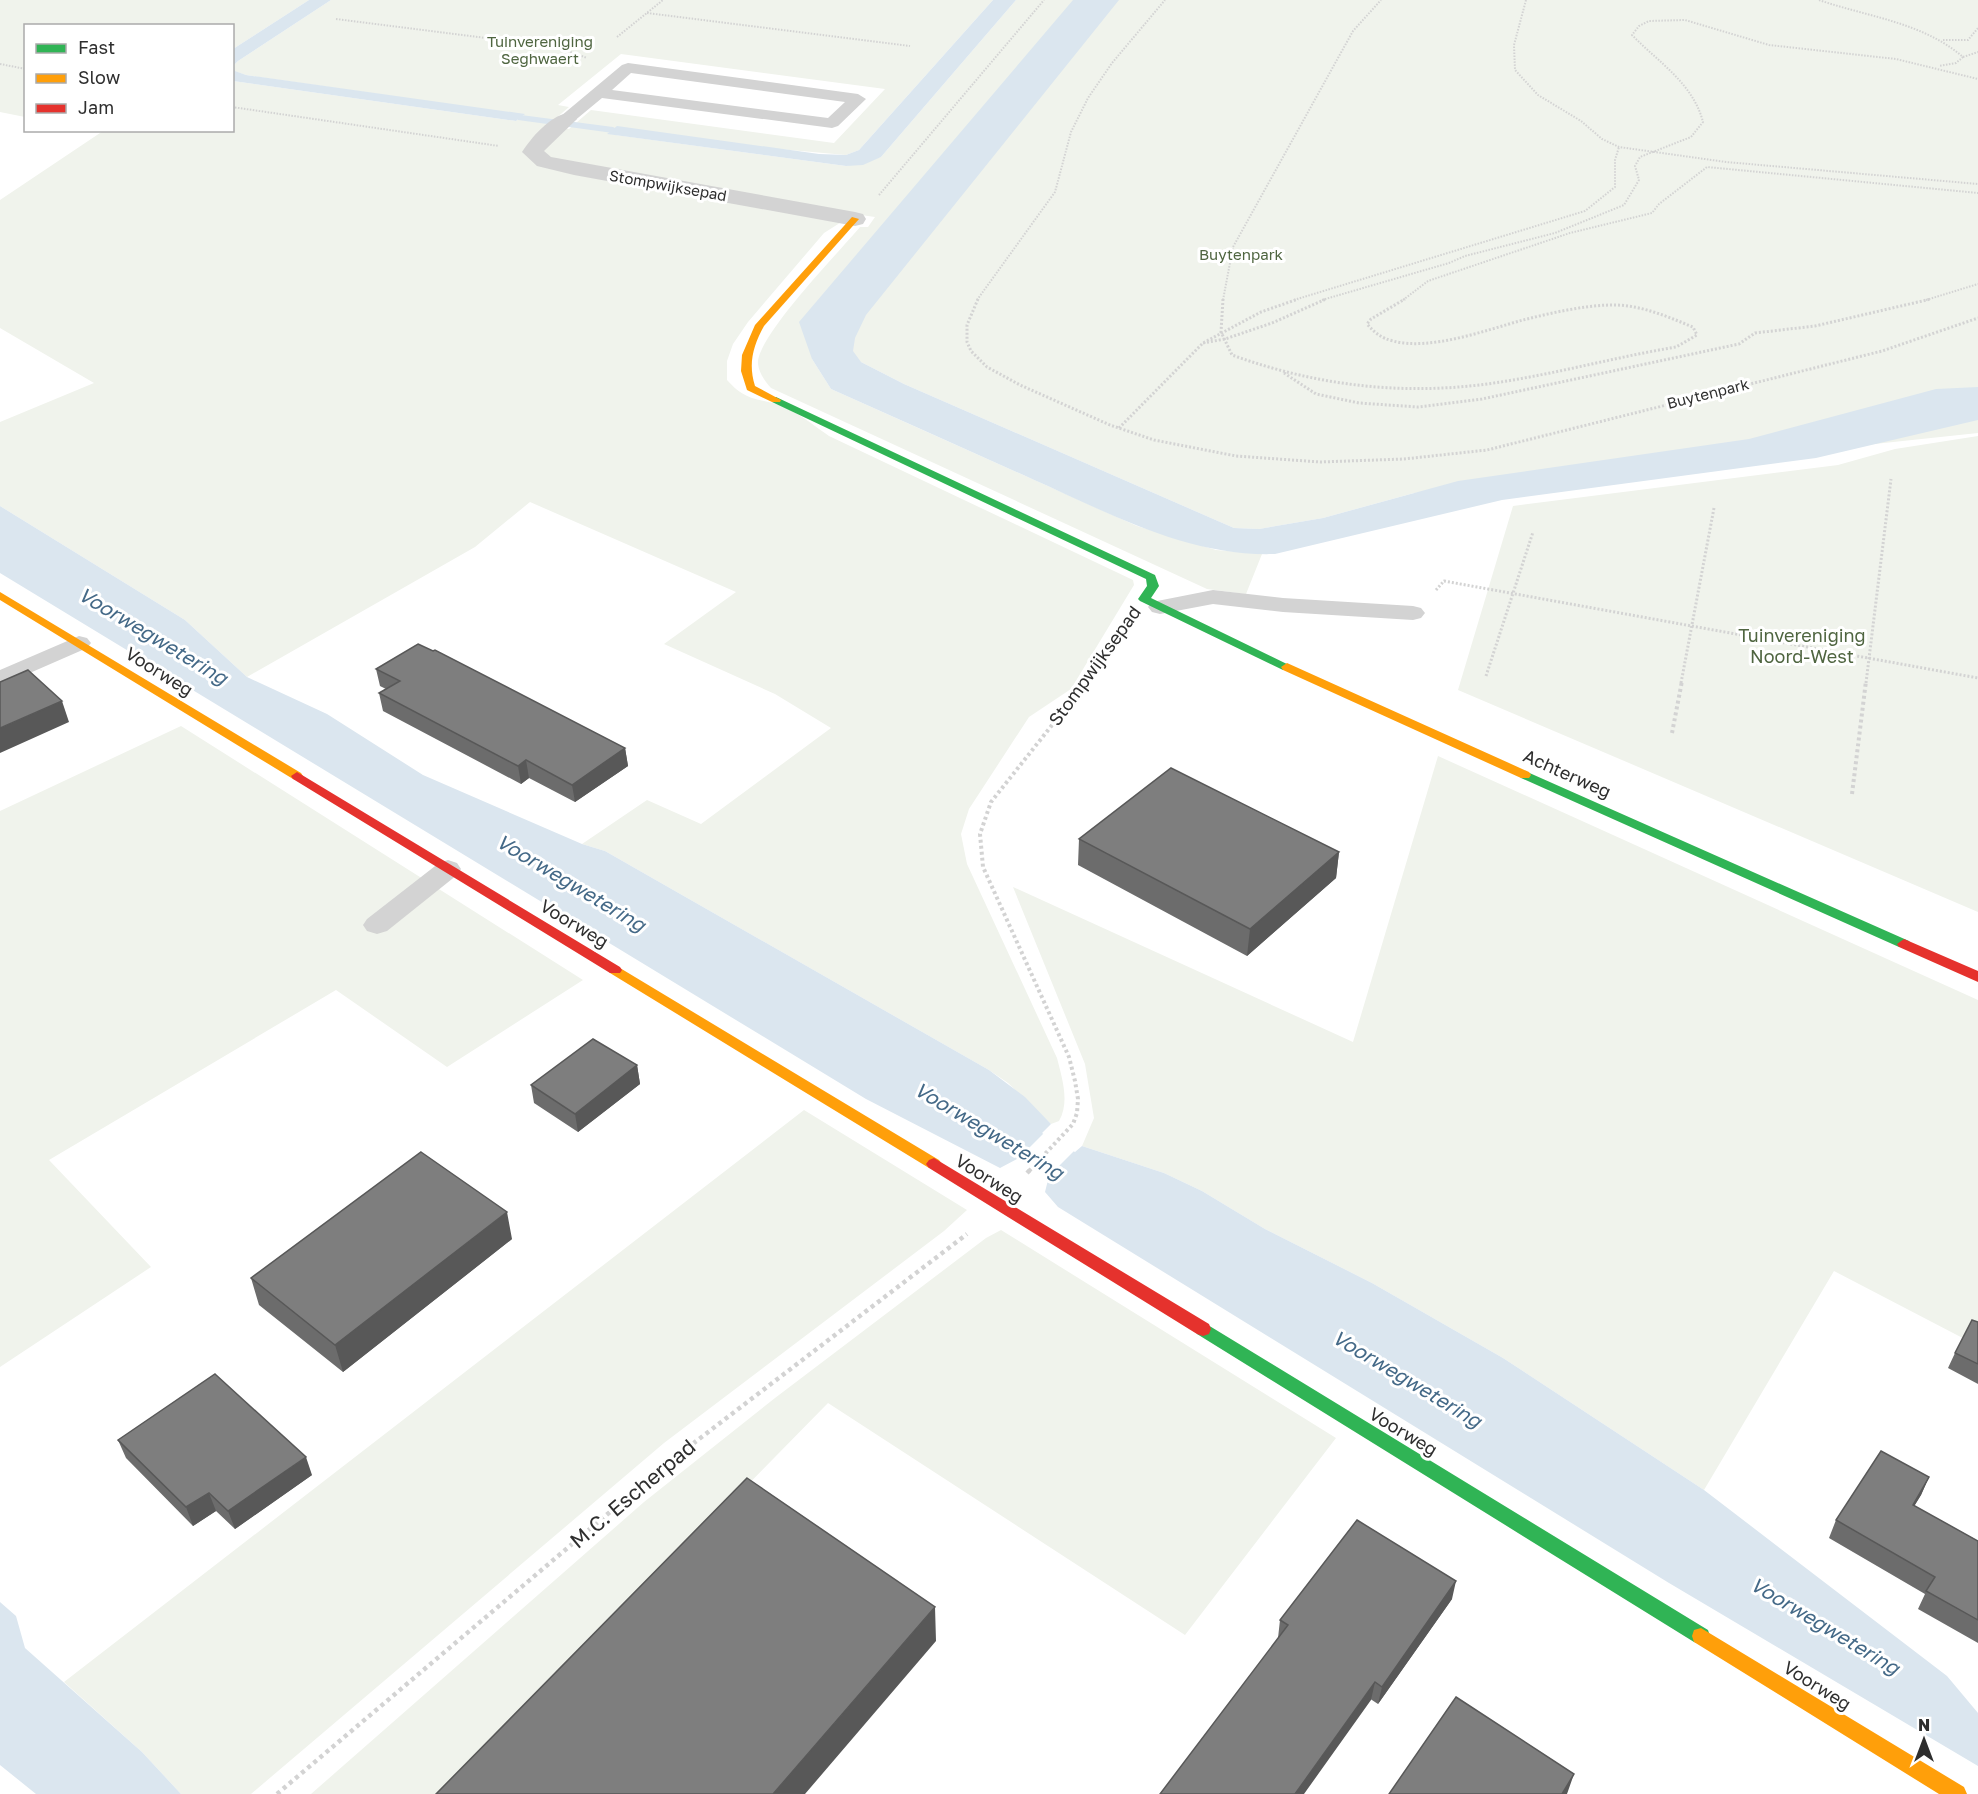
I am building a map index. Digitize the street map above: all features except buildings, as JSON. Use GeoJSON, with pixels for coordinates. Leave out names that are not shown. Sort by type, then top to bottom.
{"type":"FeatureCollection","features":[{"type":"Feature","properties":{"kind":"street"},"geometry":{"type":"LineString","coordinates":[[532,152],[544,138],[567,119]]}},
{"type":"Feature","properties":{"kind":"street","name":"Stompwijksepad"},"geometry":{"type":"LineString","coordinates":[[532,152],[544,162],[574,170],[855,219]]}},
{"type":"Feature","properties":{"kind":"street","name":"Stompwijksepad"},"geometry":{"type":"LineString","coordinates":[[855,219],[760,325],[746,355],[744,374],[751,388],[1151,577],[1152,603]]}},
{"type":"Feature","properties":{"kind":"street","name":"Voorweg"},"geometry":{"type":"LineString","coordinates":[[0,595],[769,1062],[999,1206],[1958,1794]]}},
{"type":"Feature","properties":{"kind":"street","name":"Achterweg"},"geometry":{"type":"LineString","coordinates":[[1152,603],[1385,712],[1978,977]]}},
{"type":"Feature","properties":{"kind":"lane"},"geometry":{"type":"LineString","coordinates":[[567,119],[628,68],[858,99],[832,123],[599,93]]}},
{"type":"Feature","properties":{"kind":"lane"},"geometry":{"type":"LineString","coordinates":[[1152,603],[1213,597],[1283,605],[1413,613]]}},
{"type":"Feature","properties":{"kind":"lane"},"geometry":{"type":"LineString","coordinates":[[0,680],[79,643]]}},
{"type":"Feature","properties":{"kind":"lane"},"geometry":{"type":"LineString","coordinates":[[377,925],[448,869]]}},
{"type":"Feature","properties":{"kind":"path"},"geometry":{"type":"LineString","coordinates":[[614,39],[663,0]]}},
{"type":"Feature","properties":{"kind":"path"},"geometry":{"type":"LineString","coordinates":[[855,219],[876,200],[1044,0]]}},
{"type":"Feature","properties":{"kind":"path","name":"Buytenpark"},"geometry":{"type":"LineString","coordinates":[[1165,0],[1091,94],[1071,131],[1055,192],[977,300],[967,321],[967,344],[976,357],[1004,378],[1119,428],[1153,440],[1240,456],[1307,462],[1434,457],[1487,450],[1882,351],[1978,318]]}},
{"type":"Feature","properties":{"kind":"path"},"geometry":{"type":"LineString","coordinates":[[1381,0],[1353,31],[1233,247],[1223,293],[1221,332],[1232,355],[1260,367],[1351,386],[1444,389],[1503,381],[1676,346],[1691,340],[1697,335],[1693,327],[1640,308],[1618,305],[1523,320],[1461,337],[1430,342],[1397,343],[1371,332],[1367,324],[1371,318],[1402,301],[1428,281],[1570,233],[1652,213],[1659,204],[1707,167],[1978,193]]}},
{"type":"Feature","properties":{"kind":"path"},"geometry":{"type":"LineString","coordinates":[[1526,0],[1514,45],[1515,70],[1538,95],[1581,121],[1602,140],[1619,147],[1651,153],[1978,184]]}},
{"type":"Feature","properties":{"kind":"path"},"geometry":{"type":"LineString","coordinates":[[1819,0],[1898,23],[1939,40],[1963,57]]}},
{"type":"Feature","properties":{"kind":"path"},"geometry":{"type":"LineString","coordinates":[[646,13],[910,46]]}},
{"type":"Feature","properties":{"kind":"path"},"geometry":{"type":"LineString","coordinates":[[336,19],[557,47],[590,59],[628,68]]}},
{"type":"Feature","properties":{"kind":"path"},"geometry":{"type":"LineString","coordinates":[[1203,343],[1225,339],[1361,287],[1449,263],[1465,256],[1555,233],[1624,205],[1639,180],[1635,166],[1640,157],[1691,137],[1703,122],[1703,116],[1659,57],[1632,34],[1635,27],[1641,23],[1658,19],[1682,20],[1710,26],[1768,45],[1884,57],[1934,66],[1978,79]]}},
{"type":"Feature","properties":{"kind":"path"},"geometry":{"type":"LineString","coordinates":[[1939,40],[1968,40],[1978,28]]}},
{"type":"Feature","properties":{"kind":"path"},"geometry":{"type":"LineString","coordinates":[[1934,66],[1956,63],[1963,57],[1978,52]]}},
{"type":"Feature","properties":{"kind":"path"},"geometry":{"type":"LineString","coordinates":[[0,64],[24,69]]}},
{"type":"Feature","properties":{"kind":"path"},"geometry":{"type":"LineString","coordinates":[[234,107],[464,139],[532,152]]}},
{"type":"Feature","properties":{"kind":"path"},"geometry":{"type":"LineString","coordinates":[[1119,428],[1203,343],[1261,312],[1309,295],[1585,211],[1616,187],[1615,160],[1619,147]]}},
{"type":"Feature","properties":{"kind":"path"},"geometry":{"type":"LineString","coordinates":[[1281,371],[1316,394],[1359,404],[1418,407],[1471,400],[1681,357],[1739,344],[1755,333],[1826,324],[1924,301],[1978,284]]}},
{"type":"Feature","properties":{"kind":"path"},"geometry":{"type":"LineString","coordinates":[[1852,794],[1891,479]]}},
{"type":"Feature","properties":{"kind":"path"},"geometry":{"type":"LineString","coordinates":[[1672,733],[1714,508]]}},
{"type":"Feature","properties":{"kind":"path"},"geometry":{"type":"LineString","coordinates":[[1485,676],[1533,532]]}},
{"type":"Feature","properties":{"kind":"path"},"geometry":{"type":"LineString","coordinates":[[1413,613],[1444,581],[1978,678]]}},
{"type":"Feature","properties":{"kind":"path","name":"Stompwijksepad"},"geometry":{"type":"LineString","coordinates":[[1030,1170],[1076,1122],[1080,1102],[1078,1085],[1069,1057],[983,867],[978,847],[979,831],[991,802],[1152,603]]}},
{"type":"Feature","properties":{"kind":"path","name":"M.C. Escherpad"},"geometry":{"type":"LineString","coordinates":[[277,1794],[669,1462],[973,1230],[999,1206]]}},
{"type":"Feature","properties":{"kind":"green space"},"geometry":{"type":"Polygon","coordinates":[[[0,0],[309,0],[234,48],[234,24],[24,24],[24,117],[0,112],[0,0]]]}},
{"type":"Feature","properties":{"kind":"green space","name":"Tuinvereniging Seghwaert"},"geometry":{"type":"Polygon","coordinates":[[[331,0],[993,0],[859,150],[846,155],[608,134],[846,166],[881,157],[1016,0],[1978,0],[1978,433],[1414,493],[1323,518],[1259,529],[1234,528],[904,384],[861,362],[812,359],[831,389],[1137,526],[1216,550],[1262,554],[1246,594],[1207,589],[771,388],[761,374],[758,364],[761,352],[770,335],[801,294],[860,227],[868,227],[875,217],[854,214],[824,233],[748,322],[733,344],[727,361],[727,380],[743,394],[790,410],[829,436],[1133,580],[1134,585],[1071,689],[1029,717],[969,809],[961,834],[967,864],[1057,1058],[1065,1098],[1059,1121],[1051,1124],[1008,1083],[989,1070],[605,851],[582,844],[647,800],[701,824],[831,728],[775,694],[664,644],[736,592],[530,502],[475,547],[247,677],[185,620],[0,506],[0,422],[94,383],[0,328],[0,200],[102,132],[234,132],[234,81],[516,121],[524,115],[246,75],[234,71],[234,65],[331,0]],[[621,54],[558,105],[569,107],[547,126],[569,129],[591,110],[834,143],[885,89],[621,54]]]}},
{"type":"Feature","properties":{"kind":"green space","name":"Tuinvereniging Noord-West"},"geometry":{"type":"Polygon","coordinates":[[[1978,436],[1978,912],[1458,690],[1513,506],[1838,465],[1895,449],[1978,436]]]}},
{"type":"Feature","properties":{"kind":"green space"},"geometry":{"type":"Polygon","coordinates":[[[181,726],[583,980],[447,1067],[336,990],[49,1160],[151,1267],[0,1367],[0,811],[181,726]]]}},
{"type":"Feature","properties":{"kind":"green space"},"geometry":{"type":"Polygon","coordinates":[[[1438,756],[1978,1000],[1978,1346],[1834,1271],[1704,1490],[1503,1358],[1372,1283],[1265,1229],[1202,1191],[1164,1173],[1082,1146],[1094,1118],[1085,1064],[1013,887],[1353,1042],[1438,756]]]}},
{"type":"Feature","properties":{"kind":"green space"},"geometry":{"type":"Polygon","coordinates":[[[804,1110],[967,1210],[944,1231],[664,1443],[251,1794],[181,1794],[142,1752],[64,1682],[804,1110]]]}},
{"type":"Feature","properties":{"kind":"green space"},"geometry":{"type":"Polygon","coordinates":[[[1001,1230],[1336,1438],[1185,1635],[828,1403],[444,1794],[311,1794],[644,1502],[775,1398],[986,1238],[1001,1230]]]}},
{"type":"Feature","properties":{"kind":"water"},"geometry":{"type":"Polygon","coordinates":[[[309,0],[331,0],[234,65],[234,48],[309,0]]]}},
{"type":"Feature","properties":{"kind":"water"},"geometry":{"type":"Polygon","coordinates":[[[993,0],[1016,0],[881,157],[863,165],[846,166],[607,134],[617,126],[819,154],[846,155],[859,150],[993,0]]]}},
{"type":"Feature","properties":{"kind":"water"},"geometry":{"type":"Polygon","coordinates":[[[1073,0],[1119,0],[866,315],[855,338],[853,351],[861,362],[904,384],[1234,528],[1259,529],[1323,518],[1458,481],[1749,439],[1936,389],[1978,387],[1978,420],[1816,458],[1502,500],[1275,554],[1243,553],[1211,548],[1180,541],[1150,530],[831,389],[812,359],[799,322],[1073,0]]]}},
{"type":"Feature","properties":{"kind":"water"},"geometry":{"type":"Polygon","coordinates":[[[234,65],[235,71],[246,75],[525,114],[516,121],[234,81],[234,65]]]}},
{"type":"Feature","properties":{"kind":"water","name":"Voorwegwetering"},"geometry":{"type":"Polygon","coordinates":[[[0,506],[185,620],[247,677],[327,714],[423,775],[582,844],[605,851],[989,1070],[1025,1097],[1051,1124],[1042,1133],[1075,1152],[1082,1146],[1164,1173],[1202,1191],[1265,1229],[1372,1283],[1503,1358],[1704,1490],[1947,1676],[1978,1713],[1978,1766],[1669,1583],[1058,1207],[1045,1192],[1049,1176],[1017,1159],[1000,1168],[866,1099],[0,573],[0,506]]]}},
{"type":"Feature","properties":{"kind":"water"},"geometry":{"type":"Polygon","coordinates":[[[0,1602],[16,1616],[25,1648],[142,1752],[181,1794],[36,1794],[0,1765],[0,1602]]]}},
{"type":"Feature","properties":{"kind":"pier"},"geometry":{"type":"Polygon","coordinates":[[[1046,1131],[1077,1148],[1046,1179],[1015,1162],[1046,1131]]]}},
{"type":"Feature","properties":{"kind":"waterway"},"geometry":{"type":"LineString","coordinates":[[521,118],[613,130]]}},
{"type":"Feature","properties":{"kind":"traffic: fast"},"geometry":{"type":"LineString","coordinates":[[776,400],[1151,577],[1153,586],[1144,599],[1287,667]]}},
{"type":"Feature","properties":{"kind":"traffic: fast"},"geometry":{"type":"LineString","coordinates":[[1525,775],[1904,944]]}},
{"type":"Feature","properties":{"kind":"traffic: fast"},"geometry":{"type":"LineString","coordinates":[[1203,1329],[1701,1636]]}},
{"type":"Feature","properties":{"kind":"traffic: slow"},"geometry":{"type":"LineString","coordinates":[[776,400],[751,388],[746,363],[752,340],[760,325],[855,219]]}},
{"type":"Feature","properties":{"kind":"traffic: slow"},"geometry":{"type":"LineString","coordinates":[[0,595],[297,776]]}},
{"type":"Feature","properties":{"kind":"traffic: slow"},"geometry":{"type":"LineString","coordinates":[[1287,667],[1525,775]]}},
{"type":"Feature","properties":{"kind":"traffic: slow"},"geometry":{"type":"LineString","coordinates":[[615,970],[934,1164]]}},
{"type":"Feature","properties":{"kind":"traffic: slow"},"geometry":{"type":"LineString","coordinates":[[1701,1636],[1957,1794]]}},
{"type":"Feature","properties":{"kind":"traffic: jam"},"geometry":{"type":"LineString","coordinates":[[297,776],[615,970]]}},
{"type":"Feature","properties":{"kind":"traffic: jam"},"geometry":{"type":"LineString","coordinates":[[1904,944],[1978,977]]}},
{"type":"Feature","properties":{"kind":"traffic: jam"},"geometry":{"type":"LineString","coordinates":[[934,1164],[1203,1329]]}}]}
